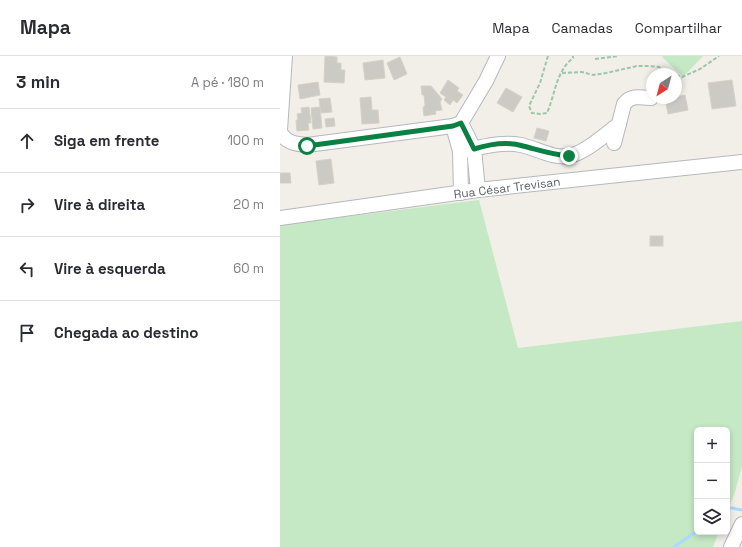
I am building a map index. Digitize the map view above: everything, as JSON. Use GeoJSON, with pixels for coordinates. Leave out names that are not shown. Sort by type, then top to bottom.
{"type":"FeatureCollection","features":[{"type":"Feature","properties":{"kind":"street"},"geometry":{"type":"LineString","coordinates":[[285,56],[281,135],[294,144],[307,146],[457,124]]}},
{"type":"Feature","properties":{"kind":"street"},"geometry":{"type":"LineString","coordinates":[[461,193],[460,151],[457,124],[486,81],[498,56]]}},
{"type":"Feature","properties":{"kind":"street"},"geometry":{"type":"LineString","coordinates":[[614,143],[624,104],[628,99],[634,96],[646,98]]}},
{"type":"Feature","properties":{"kind":"street"},"geometry":{"type":"LineString","coordinates":[[457,124],[474,149],[478,190]]}},
{"type":"Feature","properties":{"kind":"street"},"geometry":{"type":"LineString","coordinates":[[460,151],[503,143],[522,145],[557,155],[569,156],[588,147],[619,124]]}},
{"type":"Feature","properties":{"kind":"street","name":"Rua César Trevisan"},"geometry":{"type":"LineString","coordinates":[[280,218],[478,190],[740,163]]}},
{"type":"Feature","properties":{"kind":"street"},"geometry":{"type":"LineString","coordinates":[[731,547],[742,524]]}},
{"type":"Feature","properties":{"kind":"path"},"geometry":{"type":"LineString","coordinates":[[548,56],[540,83],[529,106],[532,112],[540,114],[547,114],[555,85],[573,56]]}},
{"type":"Feature","properties":{"kind":"path"},"geometry":{"type":"LineString","coordinates":[[596,59],[618,56]]}},
{"type":"Feature","properties":{"kind":"path"},"geometry":{"type":"LineString","coordinates":[[682,77],[700,69],[719,56]]}},
{"type":"Feature","properties":{"kind":"path"},"geometry":{"type":"LineString","coordinates":[[562,73],[582,72],[593,75],[637,66],[661,68]]}},
{"type":"Feature","properties":{"kind":"green space"},"geometry":{"type":"Polygon","coordinates":[[[703,56],[683,77],[682,68],[674,68],[662,57],[703,56]]]}},
{"type":"Feature","properties":{"kind":"green space"},"geometry":{"type":"Polygon","coordinates":[[[479,200],[518,348],[742,321],[742,466],[730,504],[730,427],[694,427],[694,535],[718,535],[713,547],[280,547],[280,225],[479,200]]]}},
{"type":"Feature","properties":{"kind":"building"},"geometry":{"type":"Polygon","coordinates":[[[325,56],[337,57],[337,63],[341,63],[341,70],[345,70],[344,83],[324,82],[325,56]]]}},
{"type":"Feature","properties":{"kind":"building"},"geometry":{"type":"Polygon","coordinates":[[[400,57],[407,74],[394,80],[387,63],[400,57]]]}},
{"type":"Feature","properties":{"kind":"building"},"geometry":{"type":"Polygon","coordinates":[[[383,60],[385,78],[365,80],[363,63],[383,60]]]}},
{"type":"Feature","properties":{"kind":"building"},"geometry":{"type":"Polygon","coordinates":[[[448,80],[459,88],[457,91],[463,95],[457,103],[453,100],[450,105],[444,100],[446,97],[440,93],[448,80]]]}},
{"type":"Feature","properties":{"kind":"building"},"geometry":{"type":"Polygon","coordinates":[[[732,80],[736,106],[712,109],[708,83],[732,80]]]}},
{"type":"Feature","properties":{"kind":"building"},"geometry":{"type":"Polygon","coordinates":[[[318,82],[320,95],[300,99],[298,85],[318,82]]]}},
{"type":"Feature","properties":{"kind":"building"},"geometry":{"type":"Polygon","coordinates":[[[421,86],[431,86],[442,99],[440,102],[442,110],[435,111],[436,114],[424,116],[424,95],[422,95],[421,86]]]}},
{"type":"Feature","properties":{"kind":"building"},"geometry":{"type":"Polygon","coordinates":[[[506,88],[522,97],[513,112],[497,103],[506,88]]]}},
{"type":"Feature","properties":{"kind":"building"},"geometry":{"type":"Polygon","coordinates":[[[685,95],[688,110],[668,114],[666,104],[682,104],[682,96],[685,95]]]}},
{"type":"Feature","properties":{"kind":"building"},"geometry":{"type":"Polygon","coordinates":[[[371,97],[372,110],[378,110],[379,123],[362,124],[360,98],[371,97]]]}},
{"type":"Feature","properties":{"kind":"building"},"geometry":{"type":"Polygon","coordinates":[[[330,98],[332,112],[321,113],[319,99],[330,98]]]}},
{"type":"Feature","properties":{"kind":"building"},"geometry":{"type":"Polygon","coordinates":[[[309,107],[311,123],[308,123],[309,130],[297,131],[297,114],[302,113],[301,108],[309,107]]]}},
{"type":"Feature","properties":{"kind":"building"},"geometry":{"type":"Polygon","coordinates":[[[320,107],[322,128],[313,129],[311,108],[320,107]]]}},
{"type":"Feature","properties":{"kind":"building"},"geometry":{"type":"Polygon","coordinates":[[[334,118],[335,126],[326,127],[325,119],[334,118]]]}},
{"type":"Feature","properties":{"kind":"building"},"geometry":{"type":"Polygon","coordinates":[[[537,128],[549,131],[546,141],[534,138],[537,128]]]}},
{"type":"Feature","properties":{"kind":"building"},"geometry":{"type":"Polygon","coordinates":[[[331,159],[334,183],[319,185],[316,161],[331,159]]]}},
{"type":"Feature","properties":{"kind":"building"},"geometry":{"type":"Polygon","coordinates":[[[280,173],[290,173],[291,183],[280,183],[280,173]]]}},
{"type":"Feature","properties":{"kind":"building"},"geometry":{"type":"Polygon","coordinates":[[[650,236],[663,236],[663,246],[650,246],[650,236]]]}},
{"type":"Feature","properties":{"kind":"waterway"},"geometry":{"type":"LineString","coordinates":[[730,508],[742,510]]}},
{"type":"Feature","properties":{"kind":"waterway"},"geometry":{"type":"LineString","coordinates":[[674,547],[694,533]]}},
{"type":"Feature","properties":{"kind":"route"},"geometry":{"type":"LineString","coordinates":[[307,146],[453,126],[461,123],[474,149],[486,145],[503,143],[522,145],[557,155],[569,156]]}}]}
